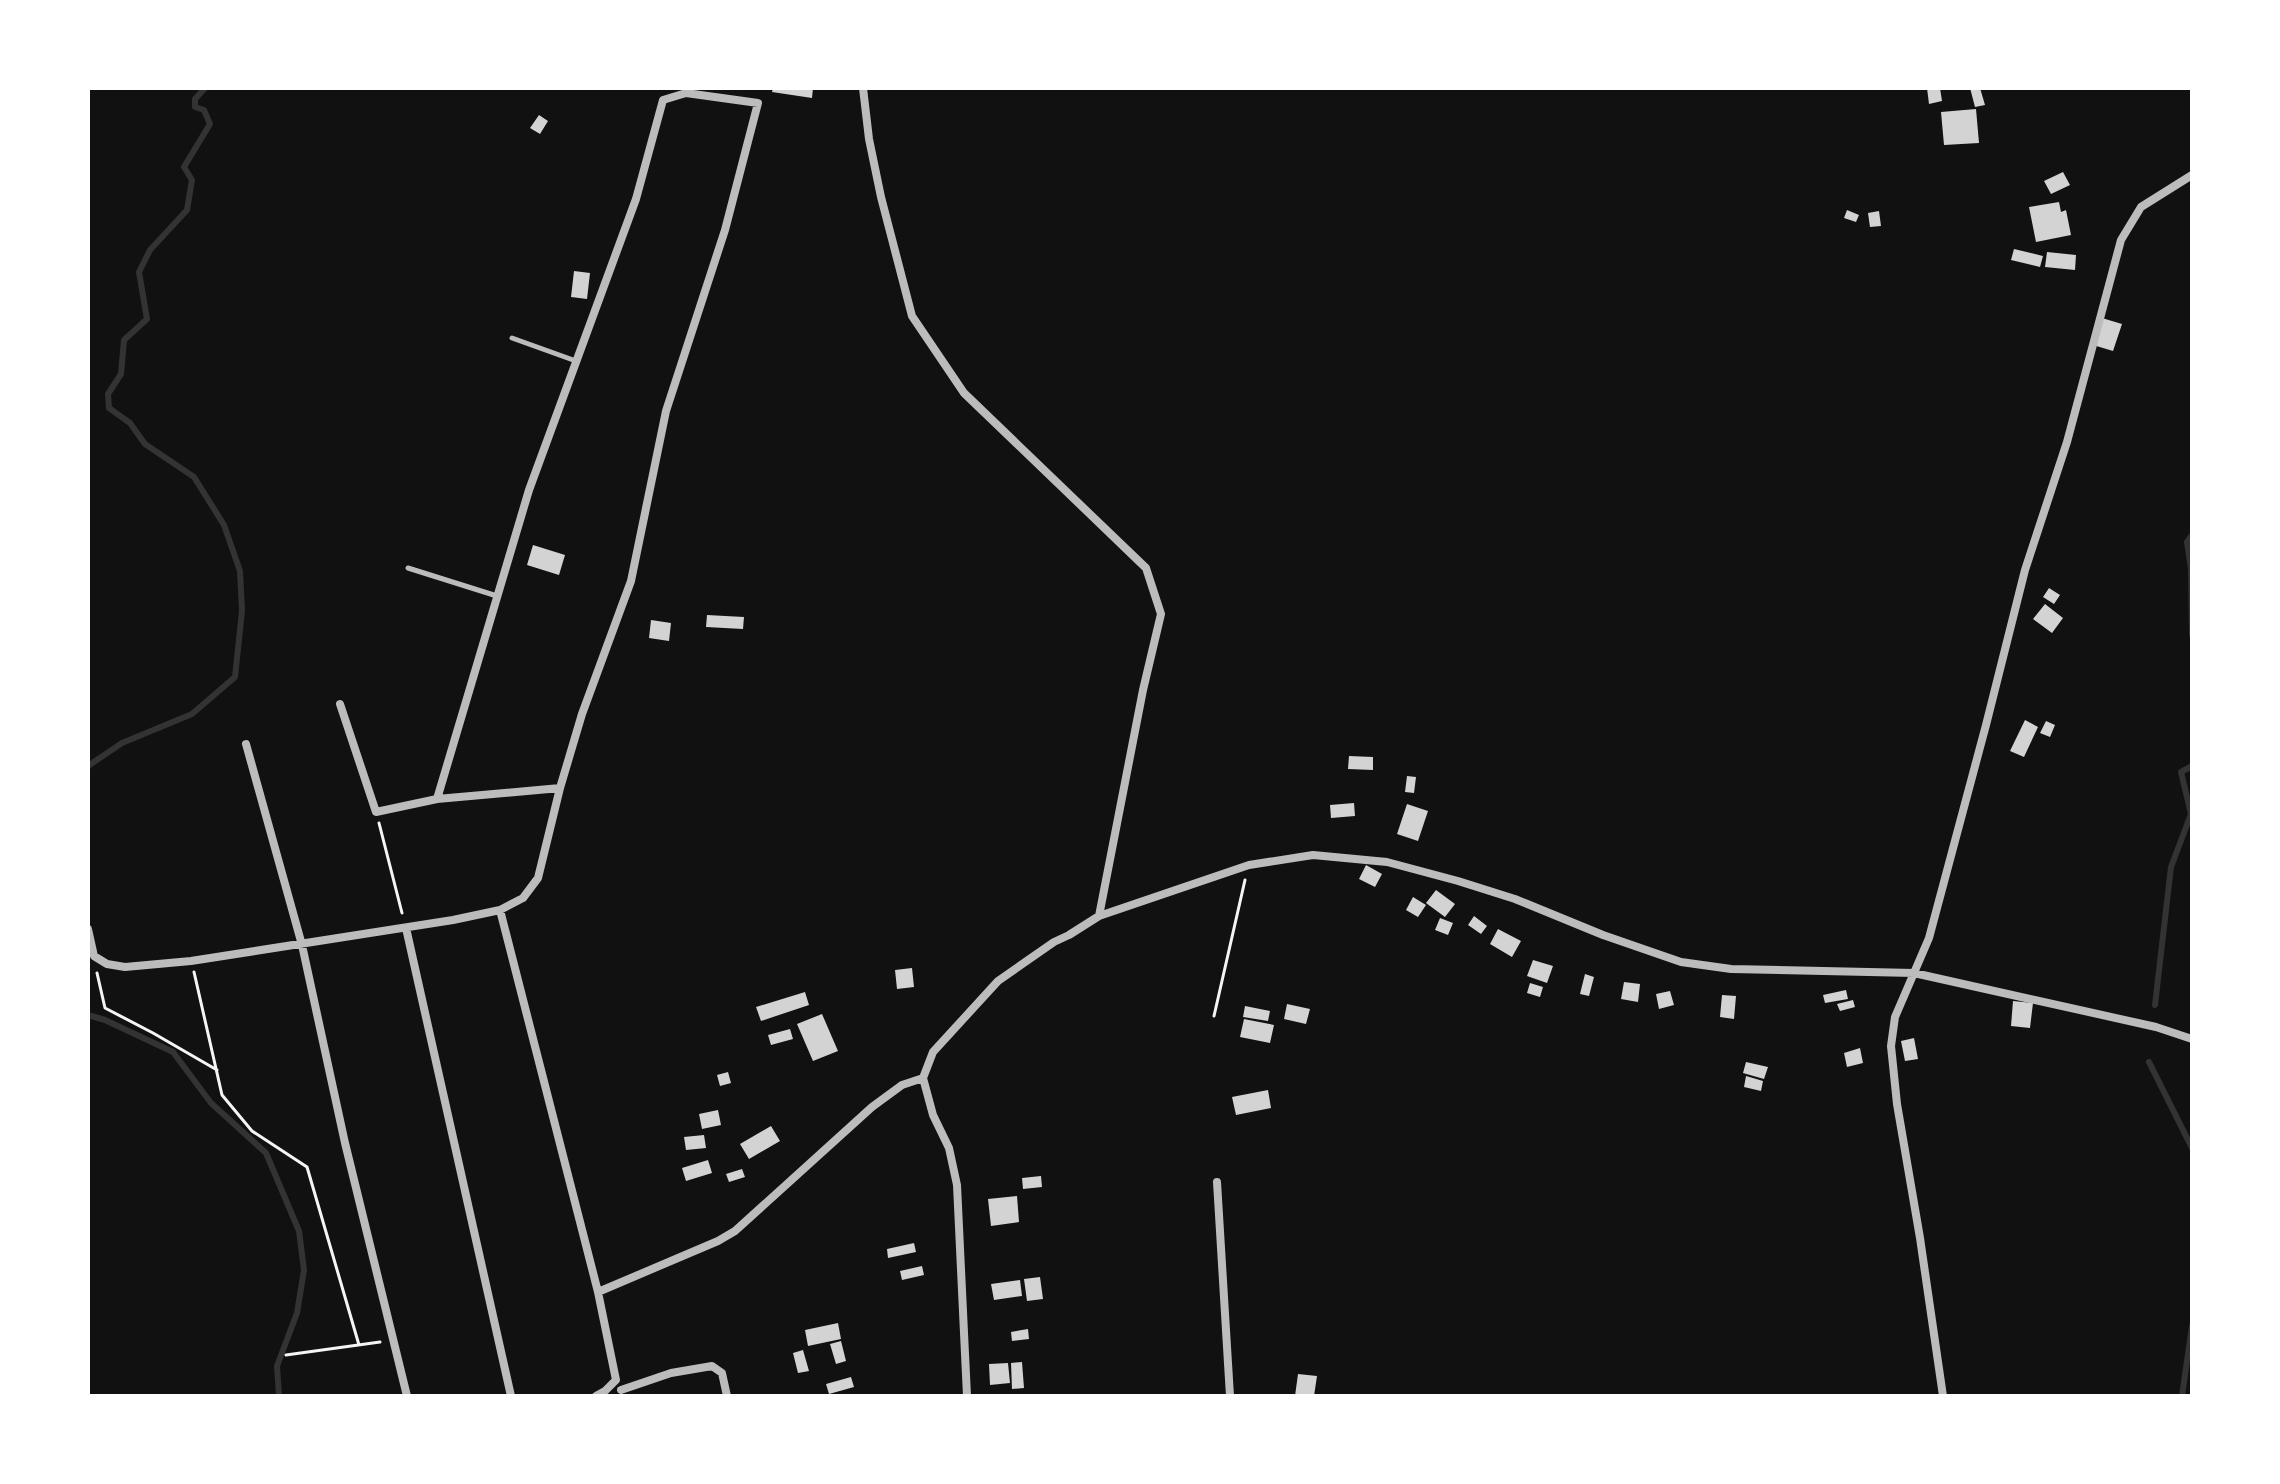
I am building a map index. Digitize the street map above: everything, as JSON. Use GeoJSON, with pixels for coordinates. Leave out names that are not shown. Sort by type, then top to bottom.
{"type":"FeatureCollection","features":[{"type":"Feature","properties":{"kind":"street"},"geometry":{"type":"LineString","coordinates":[[863,88],[881,197],[912,316],[964,393],[1146,568],[1161,614],[1099,916]]}},
{"type":"Feature","properties":{"kind":"street"},"geometry":{"type":"LineString","coordinates":[[88,929],[94,956],[107,964],[125,967],[191,961],[406,928],[500,910],[523,898],[538,878],[582,714],[631,581],[666,411],[725,230],[758,103],[686,93],[663,100],[636,199],[529,490],[437,799]]}},
{"type":"Feature","properties":{"kind":"street"},"geometry":{"type":"LineString","coordinates":[[1943,1396],[1897,1104],[1891,1046],[1895,1017],[1929,938],[2025,570],[2067,442],[2121,240],[2141,207],[2192,175]]}},
{"type":"Feature","properties":{"kind":"street"},"geometry":{"type":"LineString","coordinates":[[340,704],[376,812],[437,799],[560,788]]}},
{"type":"Feature","properties":{"kind":"street"},"geometry":{"type":"LineString","coordinates":[[246,744],[302,945],[345,1143],[407,1396]]}},
{"type":"Feature","properties":{"kind":"street"},"geometry":{"type":"LineString","coordinates":[[967,1396],[957,1185],[949,1148],[933,1115],[923,1078],[933,1052],[998,981],[1054,942],[1099,916],[1249,865],[1313,855],[1387,862],[1515,899],[1603,935],[1681,962],[1731,969],[1914,973],[2156,1027],[2192,1039]]}},
{"type":"Feature","properties":{"kind":"street"},"geometry":{"type":"LineString","coordinates":[[500,910],[598,1292],[616,1380],[622,1393],[671,1373],[712,1366],[722,1373],[727,1396]]}},
{"type":"Feature","properties":{"kind":"street"},"geometry":{"type":"LineString","coordinates":[[406,928],[511,1396]]}},
{"type":"Feature","properties":{"kind":"street"},"geometry":{"type":"LineString","coordinates":[[598,1292],[735,1231],[872,1107],[902,1085],[923,1078]]}},
{"type":"Feature","properties":{"kind":"street"},"geometry":{"type":"LineString","coordinates":[[1217,1182],[1230,1396]]}},
{"type":"Feature","properties":{"kind":"street"},"geometry":{"type":"LineString","coordinates":[[596,1396],[616,1380]]}},
{"type":"Feature","properties":{"kind":"lane"},"geometry":{"type":"LineString","coordinates":[[512,338],[577,361]]}},
{"type":"Feature","properties":{"kind":"lane"},"geometry":{"type":"LineString","coordinates":[[408,568],[497,596]]}},
{"type":"Feature","properties":{"kind":"path"},"geometry":{"type":"LineString","coordinates":[[376,812],[406,928]]}},
{"type":"Feature","properties":{"kind":"path"},"geometry":{"type":"LineString","coordinates":[[1214,1016],[1249,865]]}},
{"type":"Feature","properties":{"kind":"path"},"geometry":{"type":"LineString","coordinates":[[94,956],[105,1008],[217,1070]]}},
{"type":"Feature","properties":{"kind":"path"},"geometry":{"type":"LineString","coordinates":[[191,961],[222,1095],[252,1131],[307,1167],[359,1345]]}},
{"type":"Feature","properties":{"kind":"path"},"geometry":{"type":"LineString","coordinates":[[286,1355],[392,1341]]}},
{"type":"Feature","properties":{"kind":"building"},"geometry":{"type":"Polygon","coordinates":[[[773,88],[813,88],[812,98],[772,92],[773,88]]]}},
{"type":"Feature","properties":{"kind":"building"},"geometry":{"type":"Polygon","coordinates":[[[1927,88],[1940,88],[1942,101],[1929,104],[1927,88]]]}},
{"type":"Feature","properties":{"kind":"building"},"geometry":{"type":"Polygon","coordinates":[[[1970,88],[1980,88],[1985,105],[1975,107],[1970,88]]]}},
{"type":"Feature","properties":{"kind":"building"},"geometry":{"type":"Polygon","coordinates":[[[1976,109],[1979,143],[1944,145],[1941,112],[1976,109]]]}},
{"type":"Feature","properties":{"kind":"building"},"geometry":{"type":"Polygon","coordinates":[[[539,115],[548,121],[540,134],[530,128],[539,115]]]}},
{"type":"Feature","properties":{"kind":"building"},"geometry":{"type":"Polygon","coordinates":[[[2063,172],[2070,185],[2051,194],[2044,181],[2063,172]]]}},
{"type":"Feature","properties":{"kind":"building"},"geometry":{"type":"Polygon","coordinates":[[[2059,202],[2061,212],[2066,210],[2071,235],[2036,242],[2029,207],[2059,202]]]}},
{"type":"Feature","properties":{"kind":"building"},"geometry":{"type":"Polygon","coordinates":[[[1847,210],[1859,215],[1856,222],[1844,218],[1847,210]]]}},
{"type":"Feature","properties":{"kind":"building"},"geometry":{"type":"Polygon","coordinates":[[[1879,211],[1881,226],[1870,227],[1868,213],[1879,211]]]}},
{"type":"Feature","properties":{"kind":"building"},"geometry":{"type":"Polygon","coordinates":[[[2014,249],[2043,256],[2040,267],[2011,260],[2014,249]]]}},
{"type":"Feature","properties":{"kind":"building"},"geometry":{"type":"Polygon","coordinates":[[[2047,252],[2076,255],[2075,270],[2045,267],[2047,252]]]}},
{"type":"Feature","properties":{"kind":"building"},"geometry":{"type":"Polygon","coordinates":[[[574,271],[590,273],[587,299],[571,297],[574,271]]]}},
{"type":"Feature","properties":{"kind":"building"},"geometry":{"type":"Polygon","coordinates":[[[2102,318],[2122,324],[2113,351],[2093,345],[2102,318]]]}},
{"type":"Feature","properties":{"kind":"building"},"geometry":{"type":"Polygon","coordinates":[[[533,545],[565,555],[559,575],[527,565],[533,545]]]}},
{"type":"Feature","properties":{"kind":"building"},"geometry":{"type":"Polygon","coordinates":[[[2049,588],[2060,595],[2054,604],[2043,597],[2049,588]]]}},
{"type":"Feature","properties":{"kind":"building"},"geometry":{"type":"Polygon","coordinates":[[[2045,604],[2063,618],[2052,633],[2033,619],[2045,604]]]}},
{"type":"Feature","properties":{"kind":"building"},"geometry":{"type":"Polygon","coordinates":[[[707,615],[744,617],[743,629],[706,627],[707,615]]]}},
{"type":"Feature","properties":{"kind":"building"},"geometry":{"type":"Polygon","coordinates":[[[651,620],[671,623],[669,641],[649,638],[651,620]]]}},
{"type":"Feature","properties":{"kind":"building"},"geometry":{"type":"Polygon","coordinates":[[[2025,720],[2038,727],[2024,757],[2010,751],[2025,720]]]}},
{"type":"Feature","properties":{"kind":"building"},"geometry":{"type":"Polygon","coordinates":[[[2046,721],[2055,725],[2050,737],[2040,733],[2046,721]]]}},
{"type":"Feature","properties":{"kind":"building"},"geometry":{"type":"Polygon","coordinates":[[[1349,756],[1373,757],[1373,770],[1348,769],[1349,756]]]}},
{"type":"Feature","properties":{"kind":"building"},"geometry":{"type":"Polygon","coordinates":[[[1407,776],[1416,777],[1414,793],[1405,792],[1407,776]]]}},
{"type":"Feature","properties":{"kind":"building"},"geometry":{"type":"Polygon","coordinates":[[[1354,803],[1355,816],[1331,818],[1330,805],[1354,803]]]}},
{"type":"Feature","properties":{"kind":"building"},"geometry":{"type":"Polygon","coordinates":[[[1407,804],[1428,811],[1418,841],[1397,834],[1407,804]]]}},
{"type":"Feature","properties":{"kind":"building"},"geometry":{"type":"Polygon","coordinates":[[[1366,865],[1382,874],[1375,887],[1359,879],[1366,865]]]}},
{"type":"Feature","properties":{"kind":"building"},"geometry":{"type":"Polygon","coordinates":[[[1436,890],[1455,904],[1445,917],[1426,903],[1436,890]]]}},
{"type":"Feature","properties":{"kind":"building"},"geometry":{"type":"Polygon","coordinates":[[[1413,897],[1426,905],[1418,917],[1406,910],[1413,897]]]}},
{"type":"Feature","properties":{"kind":"building"},"geometry":{"type":"Polygon","coordinates":[[[1474,916],[1487,926],[1481,934],[1468,925],[1474,916]]]}},
{"type":"Feature","properties":{"kind":"building"},"geometry":{"type":"Polygon","coordinates":[[[1440,918],[1453,923],[1448,935],[1435,930],[1440,918]]]}},
{"type":"Feature","properties":{"kind":"building"},"geometry":{"type":"Polygon","coordinates":[[[1498,929],[1521,941],[1512,957],[1490,944],[1498,929]]]}},
{"type":"Feature","properties":{"kind":"building"},"geometry":{"type":"Polygon","coordinates":[[[1533,960],[1553,966],[1547,983],[1527,976],[1533,960]]]}},
{"type":"Feature","properties":{"kind":"building"},"geometry":{"type":"Polygon","coordinates":[[[912,968],[914,987],[897,989],[895,970],[912,968]]]}},
{"type":"Feature","properties":{"kind":"building"},"geometry":{"type":"Polygon","coordinates":[[[1585,974],[1594,977],[1589,996],[1580,994],[1585,974]]]}},
{"type":"Feature","properties":{"kind":"building"},"geometry":{"type":"Polygon","coordinates":[[[1624,982],[1640,984],[1638,1002],[1621,999],[1624,982]]]}},
{"type":"Feature","properties":{"kind":"building"},"geometry":{"type":"Polygon","coordinates":[[[1530,983],[1543,987],[1540,997],[1527,993],[1530,983]]]}},
{"type":"Feature","properties":{"kind":"building"},"geometry":{"type":"Polygon","coordinates":[[[1846,990],[1848,999],[1825,1003],[1823,995],[1846,990]]]}},
{"type":"Feature","properties":{"kind":"building"},"geometry":{"type":"Polygon","coordinates":[[[1670,991],[1674,1005],[1659,1009],[1656,994],[1670,991]]]}},
{"type":"Feature","properties":{"kind":"building"},"geometry":{"type":"Polygon","coordinates":[[[805,992],[809,1005],[761,1021],[756,1007],[805,992]]]}},
{"type":"Feature","properties":{"kind":"building"},"geometry":{"type":"Polygon","coordinates":[[[1722,995],[1736,996],[1734,1019],[1720,1017],[1722,995]]]}},
{"type":"Feature","properties":{"kind":"building"},"geometry":{"type":"Polygon","coordinates":[[[1853,1000],[1855,1007],[1840,1011],[1837,1004],[1853,1000]]]}},
{"type":"Feature","properties":{"kind":"building"},"geometry":{"type":"Polygon","coordinates":[[[2013,1001],[2033,1003],[2030,1028],[2011,1026],[2013,1001]]]}},
{"type":"Feature","properties":{"kind":"building"},"geometry":{"type":"Polygon","coordinates":[[[1287,1004],[1310,1009],[1306,1024],[1284,1019],[1287,1004]]]}},
{"type":"Feature","properties":{"kind":"building"},"geometry":{"type":"Polygon","coordinates":[[[1245,1006],[1270,1011],[1268,1021],[1243,1017],[1245,1006]]]}},
{"type":"Feature","properties":{"kind":"building"},"geometry":{"type":"Polygon","coordinates":[[[822,1014],[838,1051],[813,1061],[797,1024],[822,1014]]]}},
{"type":"Feature","properties":{"kind":"building"},"geometry":{"type":"Polygon","coordinates":[[[1244,1019],[1274,1025],[1270,1043],[1240,1037],[1244,1019]]]}},
{"type":"Feature","properties":{"kind":"building"},"geometry":{"type":"Polygon","coordinates":[[[790,1029],[793,1039],[771,1045],[768,1035],[790,1029]]]}},
{"type":"Feature","properties":{"kind":"building"},"geometry":{"type":"Polygon","coordinates":[[[1914,1038],[1918,1059],[1905,1061],[1901,1041],[1914,1038]]]}},
{"type":"Feature","properties":{"kind":"building"},"geometry":{"type":"Polygon","coordinates":[[[1860,1048],[1863,1063],[1847,1067],[1844,1053],[1860,1048]]]}},
{"type":"Feature","properties":{"kind":"building"},"geometry":{"type":"Polygon","coordinates":[[[1746,1062],[1768,1067],[1764,1079],[1743,1073],[1746,1062]]]}},
{"type":"Feature","properties":{"kind":"building"},"geometry":{"type":"Polygon","coordinates":[[[728,1072],[731,1083],[720,1086],[717,1075],[728,1072]]]}},
{"type":"Feature","properties":{"kind":"building"},"geometry":{"type":"Polygon","coordinates":[[[1746,1076],[1763,1081],[1761,1091],[1744,1087],[1746,1076]]]}},
{"type":"Feature","properties":{"kind":"building"},"geometry":{"type":"Polygon","coordinates":[[[1268,1090],[1271,1108],[1236,1115],[1232,1097],[1268,1090]]]}},
{"type":"Feature","properties":{"kind":"building"},"geometry":{"type":"Polygon","coordinates":[[[718,1110],[721,1125],[702,1129],[699,1114],[718,1110]]]}},
{"type":"Feature","properties":{"kind":"building"},"geometry":{"type":"Polygon","coordinates":[[[771,1126],[780,1141],[749,1159],[740,1144],[771,1126]]]}},
{"type":"Feature","properties":{"kind":"building"},"geometry":{"type":"Polygon","coordinates":[[[704,1135],[706,1148],[686,1150],[684,1137],[704,1135]]]}},
{"type":"Feature","properties":{"kind":"building"},"geometry":{"type":"Polygon","coordinates":[[[708,1160],[712,1173],[686,1181],[682,1168],[708,1160]]]}},
{"type":"Feature","properties":{"kind":"building"},"geometry":{"type":"Polygon","coordinates":[[[742,1169],[745,1177],[729,1182],[726,1174],[742,1169]]]}},
{"type":"Feature","properties":{"kind":"building"},"geometry":{"type":"Polygon","coordinates":[[[1041,1176],[1042,1187],[1023,1189],[1022,1178],[1041,1176]]]}},
{"type":"Feature","properties":{"kind":"building"},"geometry":{"type":"Polygon","coordinates":[[[1017,1196],[1019,1222],[991,1226],[988,1199],[1017,1196]]]}},
{"type":"Feature","properties":{"kind":"building"},"geometry":{"type":"Polygon","coordinates":[[[914,1243],[916,1252],[888,1258],[887,1249],[914,1243]]]}},
{"type":"Feature","properties":{"kind":"building"},"geometry":{"type":"Polygon","coordinates":[[[922,1266],[924,1275],[902,1280],[900,1271],[922,1266]]]}},
{"type":"Feature","properties":{"kind":"building"},"geometry":{"type":"Polygon","coordinates":[[[1040,1277],[1043,1299],[1027,1301],[1024,1279],[1040,1277]]]}},
{"type":"Feature","properties":{"kind":"building"},"geometry":{"type":"Polygon","coordinates":[[[1020,1280],[1022,1296],[994,1300],[991,1284],[1020,1280]]]}},
{"type":"Feature","properties":{"kind":"building"},"geometry":{"type":"Polygon","coordinates":[[[838,1323],[841,1339],[808,1346],[805,1330],[838,1323]]]}},
{"type":"Feature","properties":{"kind":"building"},"geometry":{"type":"Polygon","coordinates":[[[1028,1329],[1029,1339],[1012,1341],[1011,1332],[1028,1329]]]}},
{"type":"Feature","properties":{"kind":"building"},"geometry":{"type":"Polygon","coordinates":[[[841,1341],[846,1361],[836,1364],[830,1344],[841,1341]]]}},
{"type":"Feature","properties":{"kind":"building"},"geometry":{"type":"Polygon","coordinates":[[[803,1350],[809,1371],[798,1373],[793,1353],[803,1350]]]}},
{"type":"Feature","properties":{"kind":"building"},"geometry":{"type":"Polygon","coordinates":[[[1022,1362],[1024,1388],[1012,1389],[1011,1363],[1022,1362]]]}},
{"type":"Feature","properties":{"kind":"building"},"geometry":{"type":"Polygon","coordinates":[[[1008,1363],[1010,1383],[990,1385],[989,1364],[1008,1363]]]}},
{"type":"Feature","properties":{"kind":"building"},"geometry":{"type":"Polygon","coordinates":[[[1298,1374],[1317,1376],[1314,1396],[1295,1396],[1298,1374]]]}},
{"type":"Feature","properties":{"kind":"building"},"geometry":{"type":"Polygon","coordinates":[[[851,1377],[854,1387],[829,1394],[826,1384],[851,1377]]]}},
{"type":"Feature","properties":{"kind":"waterway"},"geometry":{"type":"LineString","coordinates":[[88,766],[122,743],[192,714],[235,677],[242,611],[240,571],[224,525],[194,477],[145,444],[130,423],[109,408],[108,394],[121,374],[124,340],[147,319],[139,272],[150,250],[187,210],[192,180],[184,167],[210,124],[204,110],[195,107],[195,99],[205,88]]}},
{"type":"Feature","properties":{"kind":"waterway"},"geometry":{"type":"LineString","coordinates":[[2192,535],[2187,542],[2191,569],[2192,635]]}},
{"type":"Feature","properties":{"kind":"waterway"},"geometry":{"type":"LineString","coordinates":[[2155,1005],[2171,867],[2191,814],[2181,772],[2192,766]]}},
{"type":"Feature","properties":{"kind":"waterway"},"geometry":{"type":"LineString","coordinates":[[88,1015],[173,1052],[211,1103],[266,1153],[299,1231],[304,1270],[297,1313],[277,1366],[279,1396]]}},
{"type":"Feature","properties":{"kind":"waterway"},"geometry":{"type":"LineString","coordinates":[[2149,1062],[2192,1148]]}},
{"type":"Feature","properties":{"kind":"waterway"},"geometry":{"type":"LineString","coordinates":[[2182,1396],[2192,1326]]}}]}
